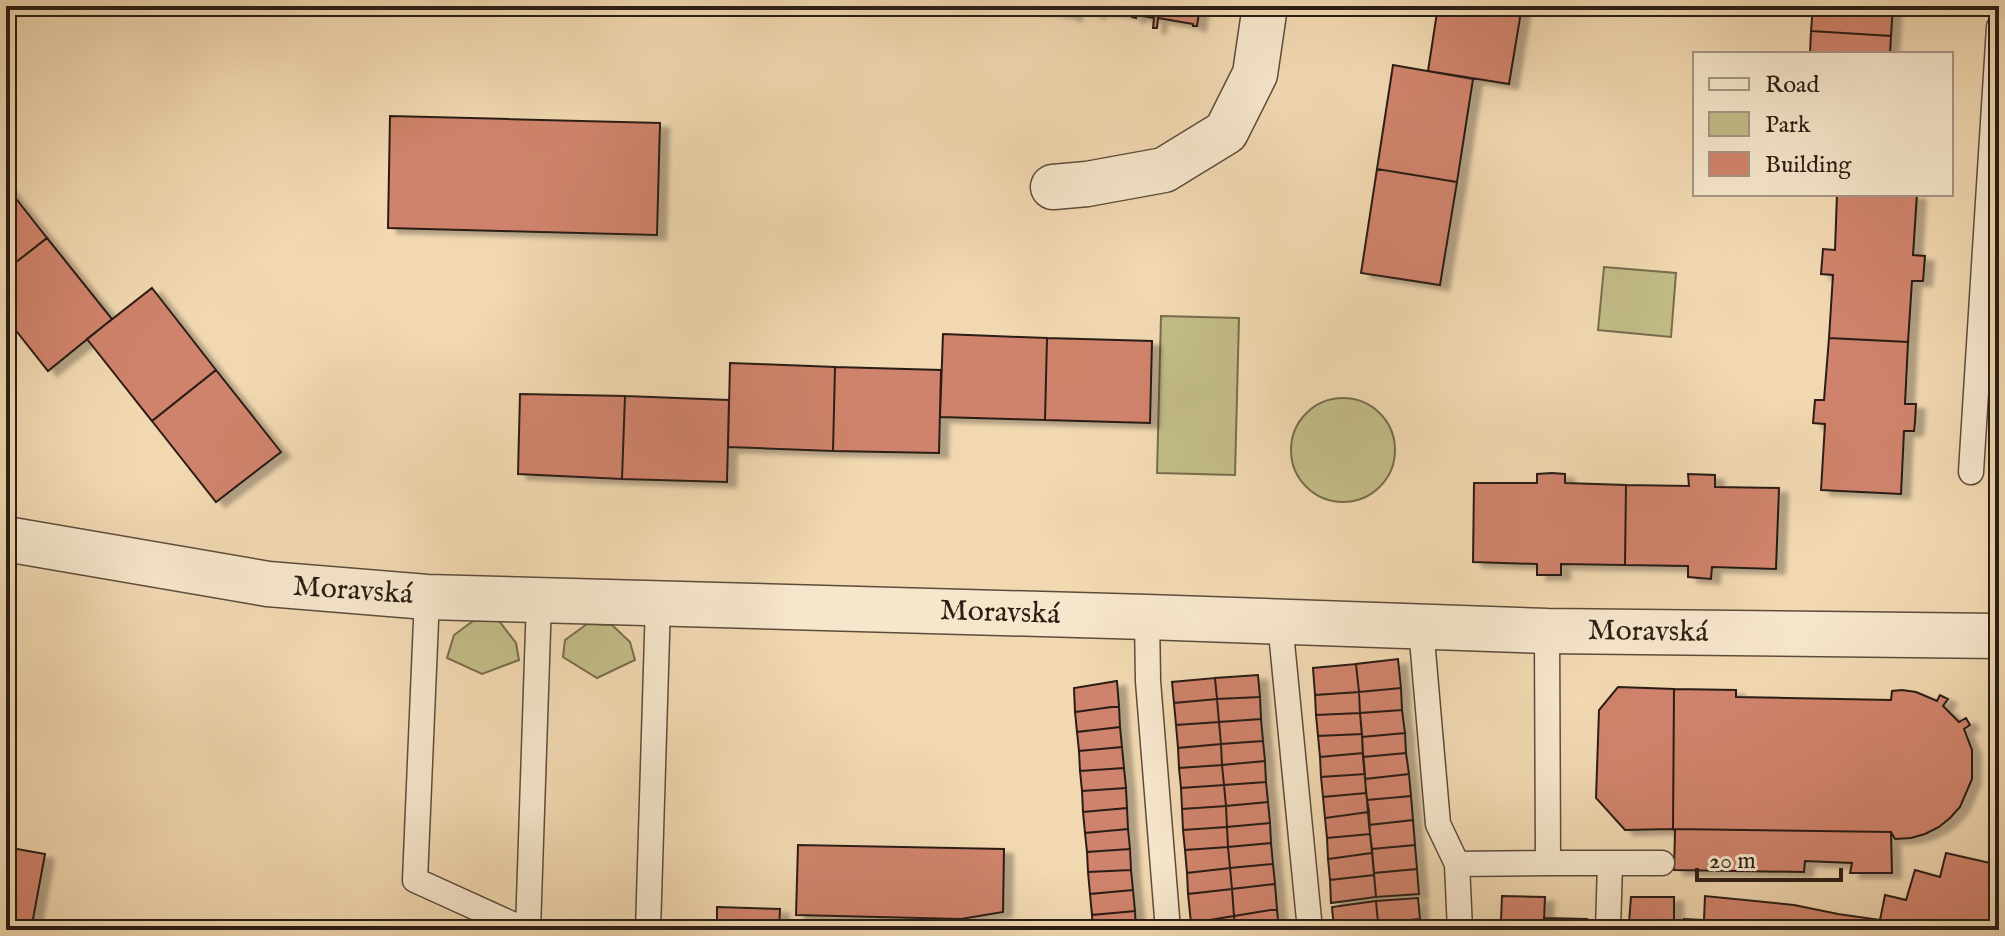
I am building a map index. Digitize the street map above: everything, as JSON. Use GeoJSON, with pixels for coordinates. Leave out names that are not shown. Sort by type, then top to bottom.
{"type":"FeatureCollection","features":[{"type":"Feature","properties":{"kind":"street"},"geometry":{"type":"LineString","coordinates":[[1053,187],[1164,170],[1226,132],[1255,74],[1265,6]]}},
{"type":"Feature","properties":{"kind":"street","name":"Moravská"},"geometry":{"type":"LineString","coordinates":[[6,539],[268,584],[427,597],[1147,617],[1421,628],[1999,636]]}},
{"type":"Feature","properties":{"kind":"lane"},"geometry":{"type":"LineString","coordinates":[[1971,472],[1988,371],[1999,27]]}},
{"type":"Feature","properties":{"kind":"lane"},"geometry":{"type":"LineString","coordinates":[[427,597],[415,880],[526,930],[539,600]]}},
{"type":"Feature","properties":{"kind":"lane"},"geometry":{"type":"LineString","coordinates":[[648,930],[658,603]]}},
{"type":"Feature","properties":{"kind":"lane"},"geometry":{"type":"LineString","coordinates":[[1147,617],[1148,681],[1168,930]]}},
{"type":"Feature","properties":{"kind":"lane"},"geometry":{"type":"LineString","coordinates":[[1280,622],[1310,930]]}},
{"type":"Feature","properties":{"kind":"lane"},"geometry":{"type":"LineString","coordinates":[[1421,628],[1438,824],[1457,864],[1460,930]]}},
{"type":"Feature","properties":{"kind":"lane"},"geometry":{"type":"LineString","coordinates":[[1547,631],[1548,863]]}},
{"type":"Feature","properties":{"kind":"lane"},"geometry":{"type":"LineString","coordinates":[[1608,930],[1610,863]]}},
{"type":"Feature","properties":{"kind":"lane"},"geometry":{"type":"LineString","coordinates":[[1457,864],[1662,863]]}},
{"type":"Feature","properties":{"kind":"green space"},"geometry":{"type":"Polygon","coordinates":[[[1604,267],[1676,273],[1671,337],[1598,330],[1604,267]]]}},
{"type":"Feature","properties":{"kind":"green space"},"geometry":{"type":"Polygon","coordinates":[[[1161,316],[1239,318],[1235,475],[1157,473],[1161,316]]]}},
{"type":"Feature","properties":{"kind":"green space"},"geometry":{"type":"Polygon","coordinates":[[[1343,398],[1363,402],[1380,413],[1391,430],[1395,450],[1391,470],[1380,487],[1363,498],[1343,502],[1323,498],[1306,487],[1295,470],[1291,450],[1295,430],[1306,413],[1323,402],[1343,398]]]}},
{"type":"Feature","properties":{"kind":"green space"},"geometry":{"type":"Polygon","coordinates":[[[473,621],[499,621],[516,643],[519,660],[482,674],[447,658],[454,635],[473,621]]]}},
{"type":"Feature","properties":{"kind":"green space"},"geometry":{"type":"Polygon","coordinates":[[[587,624],[612,625],[630,642],[635,660],[597,678],[563,657],[565,640],[587,624]]]}},
{"type":"Feature","properties":{"kind":"building"},"geometry":{"type":"Polygon","coordinates":[[[1032,6],[1200,6],[1197,26],[1158,18],[1157,28],[1153,28],[1154,18],[1136,15],[1136,18],[1132,14],[1097,10],[1096,14],[1074,8],[1073,16],[1070,16],[1035,8],[1035,11],[1031,10],[1032,6]]]}},
{"type":"Feature","properties":{"kind":"building"},"geometry":{"type":"Polygon","coordinates":[[[1438,6],[1522,6],[1509,84],[1428,71],[1438,6]]]}},
{"type":"Feature","properties":{"kind":"building"},"geometry":{"type":"Polygon","coordinates":[[[1813,6],[1893,6],[1891,36],[1811,31],[1813,6]]]}},
{"type":"Feature","properties":{"kind":"building"},"geometry":{"type":"Polygon","coordinates":[[[1811,31],[1891,36],[1890,52],[1810,52],[1811,31]]]}},
{"type":"Feature","properties":{"kind":"building"},"geometry":{"type":"Polygon","coordinates":[[[1393,65],[1473,79],[1457,182],[1377,169],[1393,65]]]}},
{"type":"Feature","properties":{"kind":"building"},"geometry":{"type":"Polygon","coordinates":[[[390,116],[660,123],[657,235],[388,228],[390,116]]]}},
{"type":"Feature","properties":{"kind":"building"},"geometry":{"type":"Polygon","coordinates":[[[1377,169],[1457,182],[1440,285],[1361,273],[1377,169]]]}},
{"type":"Feature","properties":{"kind":"building"},"geometry":{"type":"Polygon","coordinates":[[[6,186],[47,238],[6,270],[6,186]]]}},
{"type":"Feature","properties":{"kind":"building"},"geometry":{"type":"Polygon","coordinates":[[[1837,196],[1917,196],[1913,255],[1925,256],[1923,281],[1912,281],[1908,342],[1829,338],[1833,275],[1821,274],[1823,249],[1835,250],[1837,196]]]}},
{"type":"Feature","properties":{"kind":"building"},"geometry":{"type":"Polygon","coordinates":[[[47,238],[112,319],[48,371],[6,318],[6,270],[47,238]]]}},
{"type":"Feature","properties":{"kind":"building"},"geometry":{"type":"Polygon","coordinates":[[[152,288],[216,370],[152,421],[87,339],[152,288]]]}},
{"type":"Feature","properties":{"kind":"building"},"geometry":{"type":"Polygon","coordinates":[[[943,334],[1047,338],[1045,420],[940,417],[943,334]]]}},
{"type":"Feature","properties":{"kind":"building"},"geometry":{"type":"Polygon","coordinates":[[[1047,338],[1152,341],[1150,423],[1045,420],[1047,338]]]}},
{"type":"Feature","properties":{"kind":"building"},"geometry":{"type":"Polygon","coordinates":[[[1829,338],[1908,342],[1905,404],[1916,404],[1914,431],[1904,431],[1901,494],[1821,490],[1825,424],[1813,423],[1815,400],[1824,400],[1829,338]]]}},
{"type":"Feature","properties":{"kind":"building"},"geometry":{"type":"Polygon","coordinates":[[[730,363],[835,367],[833,451],[728,447],[730,363]]]}},
{"type":"Feature","properties":{"kind":"building"},"geometry":{"type":"Polygon","coordinates":[[[835,367],[941,370],[939,453],[833,451],[835,367]]]}},
{"type":"Feature","properties":{"kind":"building"},"geometry":{"type":"Polygon","coordinates":[[[216,370],[281,452],[216,502],[152,421],[216,370]]]}},
{"type":"Feature","properties":{"kind":"building"},"geometry":{"type":"Polygon","coordinates":[[[520,394],[625,396],[622,479],[518,474],[520,394]]]}},
{"type":"Feature","properties":{"kind":"building"},"geometry":{"type":"Polygon","coordinates":[[[625,396],[729,400],[727,482],[622,479],[625,396]]]}},
{"type":"Feature","properties":{"kind":"building"},"geometry":{"type":"Polygon","coordinates":[[[1537,474],[1565,474],[1565,483],[1626,485],[1625,565],[1561,564],[1561,575],[1537,575],[1537,564],[1473,562],[1474,483],[1537,483],[1537,474]]]}},
{"type":"Feature","properties":{"kind":"building"},"geometry":{"type":"Polygon","coordinates":[[[1688,474],[1715,475],[1715,487],[1779,488],[1776,569],[1712,567],[1711,579],[1688,577],[1688,566],[1625,565],[1626,485],[1689,486],[1688,474]]]}},
{"type":"Feature","properties":{"kind":"building"},"geometry":{"type":"Polygon","coordinates":[[[1398,659],[1401,688],[1359,692],[1356,664],[1398,659]]]}},
{"type":"Feature","properties":{"kind":"building"},"geometry":{"type":"Polygon","coordinates":[[[1356,664],[1359,692],[1315,695],[1313,668],[1356,664]]]}},
{"type":"Feature","properties":{"kind":"building"},"geometry":{"type":"Polygon","coordinates":[[[1258,675],[1260,697],[1217,699],[1215,678],[1258,675]]]}},
{"type":"Feature","properties":{"kind":"building"},"geometry":{"type":"Polygon","coordinates":[[[1215,678],[1217,699],[1174,703],[1172,682],[1215,678]]]}},
{"type":"Feature","properties":{"kind":"building"},"geometry":{"type":"Polygon","coordinates":[[[1117,681],[1119,706],[1075,712],[1074,688],[1117,681]]]}},
{"type":"Feature","properties":{"kind":"building"},"geometry":{"type":"Polygon","coordinates":[[[1618,687],[1674,689],[1673,829],[1625,830],[1596,798],[1599,710],[1618,687]]]}},
{"type":"Feature","properties":{"kind":"building"},"geometry":{"type":"Polygon","coordinates":[[[1401,688],[1402,710],[1360,713],[1359,692],[1401,688]]]}},
{"type":"Feature","properties":{"kind":"building"},"geometry":{"type":"Polygon","coordinates":[[[1674,689],[1736,690],[1736,697],[1891,700],[1892,691],[1902,690],[1937,701],[1940,695],[1948,699],[1943,706],[1959,722],[1966,718],[1970,725],[1964,729],[1972,750],[1972,779],[1960,807],[1950,818],[1939,827],[1911,838],[1895,839],[1891,832],[1673,829],[1674,689]]]}},
{"type":"Feature","properties":{"kind":"building"},"geometry":{"type":"Polygon","coordinates":[[[1359,692],[1360,713],[1316,715],[1315,695],[1359,692]]]}},
{"type":"Feature","properties":{"kind":"building"},"geometry":{"type":"Polygon","coordinates":[[[1260,697],[1261,719],[1219,722],[1217,699],[1260,697]]]}},
{"type":"Feature","properties":{"kind":"building"},"geometry":{"type":"Polygon","coordinates":[[[1217,699],[1219,722],[1176,725],[1174,703],[1217,699]]]}},
{"type":"Feature","properties":{"kind":"building"},"geometry":{"type":"Polygon","coordinates":[[[1119,706],[1120,727],[1077,732],[1075,712],[1119,706]]]}},
{"type":"Feature","properties":{"kind":"building"},"geometry":{"type":"Polygon","coordinates":[[[1402,710],[1405,733],[1362,737],[1360,713],[1402,710]]]}},
{"type":"Feature","properties":{"kind":"building"},"geometry":{"type":"Polygon","coordinates":[[[1360,713],[1362,734],[1318,736],[1316,715],[1360,713]]]}},
{"type":"Feature","properties":{"kind":"building"},"geometry":{"type":"Polygon","coordinates":[[[1261,719],[1263,741],[1221,744],[1219,722],[1261,719]]]}},
{"type":"Feature","properties":{"kind":"building"},"geometry":{"type":"Polygon","coordinates":[[[1219,722],[1221,744],[1178,748],[1176,725],[1219,722]]]}},
{"type":"Feature","properties":{"kind":"building"},"geometry":{"type":"Polygon","coordinates":[[[1120,727],[1122,747],[1079,751],[1077,732],[1120,727]]]}},
{"type":"Feature","properties":{"kind":"building"},"geometry":{"type":"Polygon","coordinates":[[[1405,733],[1406,753],[1363,757],[1362,737],[1405,733]]]}},
{"type":"Feature","properties":{"kind":"building"},"geometry":{"type":"Polygon","coordinates":[[[1362,734],[1363,753],[1320,757],[1318,736],[1362,734]]]}},
{"type":"Feature","properties":{"kind":"building"},"geometry":{"type":"Polygon","coordinates":[[[1263,741],[1265,761],[1222,765],[1221,744],[1263,741]]]}},
{"type":"Feature","properties":{"kind":"building"},"geometry":{"type":"Polygon","coordinates":[[[1221,744],[1222,765],[1179,768],[1178,748],[1221,744]]]}},
{"type":"Feature","properties":{"kind":"building"},"geometry":{"type":"Polygon","coordinates":[[[1122,747],[1124,768],[1080,771],[1079,751],[1122,747]]]}},
{"type":"Feature","properties":{"kind":"building"},"geometry":{"type":"Polygon","coordinates":[[[1363,753],[1365,774],[1321,777],[1320,757],[1363,753]]]}},
{"type":"Feature","properties":{"kind":"building"},"geometry":{"type":"Polygon","coordinates":[[[1406,753],[1409,774],[1365,779],[1363,757],[1406,753]]]}},
{"type":"Feature","properties":{"kind":"building"},"geometry":{"type":"Polygon","coordinates":[[[1265,761],[1266,782],[1224,785],[1222,765],[1265,761]]]}},
{"type":"Feature","properties":{"kind":"building"},"geometry":{"type":"Polygon","coordinates":[[[1222,765],[1224,785],[1181,788],[1179,768],[1222,765]]]}},
{"type":"Feature","properties":{"kind":"building"},"geometry":{"type":"Polygon","coordinates":[[[1124,768],[1126,788],[1082,791],[1080,771],[1124,768]]]}},
{"type":"Feature","properties":{"kind":"building"},"geometry":{"type":"Polygon","coordinates":[[[1365,774],[1366,793],[1323,797],[1321,777],[1365,774]]]}},
{"type":"Feature","properties":{"kind":"building"},"geometry":{"type":"Polygon","coordinates":[[[1409,774],[1411,796],[1367,800],[1365,779],[1409,774]]]}},
{"type":"Feature","properties":{"kind":"building"},"geometry":{"type":"Polygon","coordinates":[[[1266,782],[1268,802],[1226,806],[1224,785],[1266,782]]]}},
{"type":"Feature","properties":{"kind":"building"},"geometry":{"type":"Polygon","coordinates":[[[1224,785],[1226,806],[1182,809],[1181,788],[1224,785]]]}},
{"type":"Feature","properties":{"kind":"building"},"geometry":{"type":"Polygon","coordinates":[[[1126,788],[1127,808],[1083,812],[1082,791],[1126,788]]]}},
{"type":"Feature","properties":{"kind":"building"},"geometry":{"type":"Polygon","coordinates":[[[1366,793],[1369,812],[1325,818],[1323,797],[1366,793]]]}},
{"type":"Feature","properties":{"kind":"building"},"geometry":{"type":"Polygon","coordinates":[[[1411,796],[1413,820],[1369,825],[1367,800],[1411,796]]]}},
{"type":"Feature","properties":{"kind":"building"},"geometry":{"type":"Polygon","coordinates":[[[1268,802],[1270,823],[1227,827],[1226,806],[1268,802]]]}},
{"type":"Feature","properties":{"kind":"building"},"geometry":{"type":"Polygon","coordinates":[[[1226,806],[1227,827],[1183,830],[1182,809],[1226,806]]]}},
{"type":"Feature","properties":{"kind":"building"},"geometry":{"type":"Polygon","coordinates":[[[1127,808],[1128,829],[1085,833],[1083,812],[1127,808]]]}},
{"type":"Feature","properties":{"kind":"building"},"geometry":{"type":"Polygon","coordinates":[[[1369,812],[1370,834],[1327,838],[1325,818],[1369,812]]]}},
{"type":"Feature","properties":{"kind":"building"},"geometry":{"type":"Polygon","coordinates":[[[1413,820],[1415,845],[1372,849],[1369,825],[1413,820]]]}},
{"type":"Feature","properties":{"kind":"building"},"geometry":{"type":"Polygon","coordinates":[[[1270,823],[1271,843],[1228,847],[1227,827],[1270,823]]]}},
{"type":"Feature","properties":{"kind":"building"},"geometry":{"type":"Polygon","coordinates":[[[1227,827],[1228,847],[1185,850],[1183,830],[1227,827]]]}},
{"type":"Feature","properties":{"kind":"building"},"geometry":{"type":"Polygon","coordinates":[[[1128,829],[1130,849],[1087,852],[1085,833],[1128,829]]]}},
{"type":"Feature","properties":{"kind":"building"},"geometry":{"type":"Polygon","coordinates":[[[1673,829],[1891,832],[1892,873],[1850,873],[1852,863],[1805,861],[1804,872],[1674,870],[1673,829]]]}},
{"type":"Feature","properties":{"kind":"building"},"geometry":{"type":"Polygon","coordinates":[[[1370,834],[1372,853],[1328,859],[1327,838],[1370,834]]]}},
{"type":"Feature","properties":{"kind":"building"},"geometry":{"type":"Polygon","coordinates":[[[1271,843],[1273,864],[1230,868],[1228,847],[1271,843]]]}},
{"type":"Feature","properties":{"kind":"building"},"geometry":{"type":"Polygon","coordinates":[[[798,845],[1004,849],[1003,912],[961,919],[796,915],[798,845]]]}},
{"type":"Feature","properties":{"kind":"building"},"geometry":{"type":"Polygon","coordinates":[[[1415,845],[1417,869],[1374,873],[1372,849],[1415,845]]]}},
{"type":"Feature","properties":{"kind":"building"},"geometry":{"type":"Polygon","coordinates":[[[6,847],[45,854],[31,930],[6,930],[6,847]]]}},
{"type":"Feature","properties":{"kind":"building"},"geometry":{"type":"Polygon","coordinates":[[[1228,847],[1230,868],[1187,873],[1185,850],[1228,847]]]}},
{"type":"Feature","properties":{"kind":"building"},"geometry":{"type":"Polygon","coordinates":[[[1130,849],[1131,870],[1088,872],[1087,852],[1130,849]]]}},
{"type":"Feature","properties":{"kind":"building"},"geometry":{"type":"Polygon","coordinates":[[[1372,853],[1374,875],[1330,880],[1328,859],[1372,853]]]}},
{"type":"Feature","properties":{"kind":"building"},"geometry":{"type":"Polygon","coordinates":[[[1946,853],[1999,865],[1999,886],[1992,914],[1999,916],[1999,930],[1684,930],[1684,919],[1704,920],[1705,896],[1794,905],[1880,920],[1885,895],[1906,900],[1915,870],[1940,877],[1946,853]]]}},
{"type":"Feature","properties":{"kind":"building"},"geometry":{"type":"Polygon","coordinates":[[[1273,864],[1275,884],[1232,889],[1230,868],[1273,864]]]}},
{"type":"Feature","properties":{"kind":"building"},"geometry":{"type":"Polygon","coordinates":[[[1230,868],[1232,889],[1188,894],[1187,873],[1230,868]]]}},
{"type":"Feature","properties":{"kind":"building"},"geometry":{"type":"Polygon","coordinates":[[[1417,869],[1419,894],[1376,897],[1374,873],[1417,869]]]}},
{"type":"Feature","properties":{"kind":"building"},"geometry":{"type":"Polygon","coordinates":[[[1131,870],[1133,890],[1090,894],[1088,872],[1131,870]]]}},
{"type":"Feature","properties":{"kind":"building"},"geometry":{"type":"Polygon","coordinates":[[[1374,875],[1376,897],[1331,903],[1330,880],[1374,875]]]}},
{"type":"Feature","properties":{"kind":"building"},"geometry":{"type":"Polygon","coordinates":[[[1275,884],[1277,909],[1234,916],[1232,889],[1275,884]]]}},
{"type":"Feature","properties":{"kind":"building"},"geometry":{"type":"Polygon","coordinates":[[[1232,889],[1234,916],[1191,923],[1188,894],[1232,889]]]}},
{"type":"Feature","properties":{"kind":"building"},"geometry":{"type":"Polygon","coordinates":[[[1133,890],[1135,911],[1092,915],[1090,894],[1133,890]]]}},
{"type":"Feature","properties":{"kind":"building"},"geometry":{"type":"Polygon","coordinates":[[[1502,896],[1545,897],[1544,921],[1501,920],[1502,896]]]}},
{"type":"Feature","properties":{"kind":"building"},"geometry":{"type":"Polygon","coordinates":[[[1631,897],[1674,897],[1674,925],[1629,923],[1631,897]]]}},
{"type":"Feature","properties":{"kind":"building"},"geometry":{"type":"Polygon","coordinates":[[[1418,898],[1420,919],[1378,923],[1376,901],[1418,898]]]}},
{"type":"Feature","properties":{"kind":"building"},"geometry":{"type":"Polygon","coordinates":[[[1376,901],[1378,923],[1334,928],[1332,907],[1376,901]]]}},
{"type":"Feature","properties":{"kind":"building"},"geometry":{"type":"Polygon","coordinates":[[[717,907],[780,909],[779,930],[717,930],[717,907]]]}},
{"type":"Feature","properties":{"kind":"building"},"geometry":{"type":"Polygon","coordinates":[[[1277,909],[1279,930],[1235,930],[1234,916],[1277,909]]]}},
{"type":"Feature","properties":{"kind":"building"},"geometry":{"type":"Polygon","coordinates":[[[1135,911],[1136,930],[1093,930],[1092,915],[1135,911]]]}},
{"type":"Feature","properties":{"kind":"building"},"geometry":{"type":"Polygon","coordinates":[[[1234,916],[1235,930],[1191,930],[1191,923],[1234,916]]]}},
{"type":"Feature","properties":{"kind":"building"},"geometry":{"type":"Polygon","coordinates":[[[1544,918],[1587,919],[1587,930],[1544,930],[1544,918]]]}},
{"type":"Feature","properties":{"kind":"building"},"geometry":{"type":"Polygon","coordinates":[[[1420,919],[1420,930],[1379,930],[1378,923],[1420,919]]]}},
{"type":"Feature","properties":{"kind":"building"},"geometry":{"type":"Polygon","coordinates":[[[1501,920],[1544,921],[1544,930],[1501,930],[1501,920]]]}},
{"type":"Feature","properties":{"kind":"building"},"geometry":{"type":"Polygon","coordinates":[[[1378,923],[1379,930],[1334,930],[1334,928],[1378,923]]]}},
{"type":"Feature","properties":{"kind":"building"},"geometry":{"type":"Polygon","coordinates":[[[1629,923],[1674,925],[1674,930],[1629,930],[1629,923]]]}},
{"type":"Feature","properties":{"kind":"building"},"geometry":{"type":"Polygon","coordinates":[[[105,924],[202,930],[105,930],[105,924]]]}}]}
